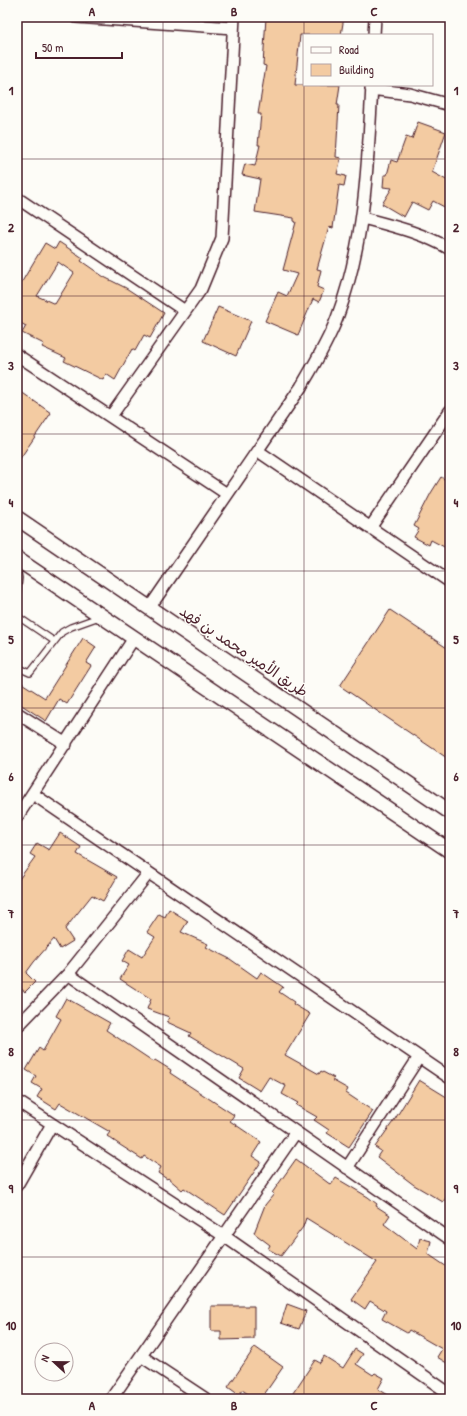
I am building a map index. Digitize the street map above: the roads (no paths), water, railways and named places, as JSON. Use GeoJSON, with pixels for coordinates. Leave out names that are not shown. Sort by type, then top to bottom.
{"type":"FeatureCollection","features":[{"type":"Feature","properties":{"kind":"street"},"geometry":{"type":"LineString","coordinates":[[76,17],[233,28]]}},
{"type":"Feature","properties":{"kind":"street"},"geometry":{"type":"LineString","coordinates":[[111,416],[201,289],[222,238],[234,17]]}},
{"type":"Feature","properties":{"kind":"street"},"geometry":{"type":"LineString","coordinates":[[374,34],[375,17]]}},
{"type":"Feature","properties":{"kind":"street"},"geometry":{"type":"LineString","coordinates":[[150,607],[301,387],[323,350],[337,318],[349,281],[363,218],[371,87],[410,94],[450,105]]}},
{"type":"Feature","properties":{"kind":"street"},"geometry":{"type":"LineString","coordinates":[[17,198],[186,311]]}},
{"type":"Feature","properties":{"kind":"street"},"geometry":{"type":"LineString","coordinates":[[363,218],[438,241],[450,249]]}},
{"type":"Feature","properties":{"kind":"street"},"geometry":{"type":"LineString","coordinates":[[17,355],[227,494]]}},
{"type":"Feature","properties":{"kind":"street"},"geometry":{"type":"LineString","coordinates":[[370,528],[450,411]]}},
{"type":"Feature","properties":{"kind":"street"},"geometry":{"type":"LineString","coordinates":[[258,451],[450,582]]}},
{"type":"Feature","properties":{"kind":"street","name":"طريق الأمير محمد بن فهد"},"geometry":{"type":"LineString","coordinates":[[17,518],[450,812]]}},
{"type":"Feature","properties":{"kind":"street"},"geometry":{"type":"LineString","coordinates":[[17,559],[450,851]]}},
{"type":"Feature","properties":{"kind":"street"},"geometry":{"type":"LineString","coordinates":[[17,817],[134,638]]}},
{"type":"Feature","properties":{"kind":"street"},"geometry":{"type":"LineString","coordinates":[[17,713],[66,744]]}},
{"type":"Feature","properties":{"kind":"street"},"geometry":{"type":"LineString","coordinates":[[33,794],[148,874],[450,1078]]}},
{"type":"Feature","properties":{"kind":"street"},"geometry":{"type":"LineString","coordinates":[[17,1027],[68,974],[148,874]]}},
{"type":"Feature","properties":{"kind":"street"},"geometry":{"type":"LineString","coordinates":[[68,974],[450,1239]]}},
{"type":"Feature","properties":{"kind":"street"},"geometry":{"type":"LineString","coordinates":[[347,1168],[419,1057]]}},
{"type":"Feature","properties":{"kind":"street"},"geometry":{"type":"LineString","coordinates":[[17,1101],[224,1236],[450,1394]]}},
{"type":"Feature","properties":{"kind":"street"},"geometry":{"type":"LineString","coordinates":[[17,1185],[52,1124]]}},
{"type":"Feature","properties":{"kind":"street"},"geometry":{"type":"LineString","coordinates":[[111,1399],[296,1132]]}},
{"type":"Feature","properties":{"kind":"street"},"geometry":{"type":"LineString","coordinates":[[141,1356],[206,1399]]}},
{"type":"Feature","properties":{"kind":"lane"},"geometry":{"type":"LineString","coordinates":[[17,568],[19,578],[17,594]]}},
{"type":"Feature","properties":{"kind":"lane"},"geometry":{"type":"LineString","coordinates":[[17,616],[54,641]]}},
{"type":"Feature","properties":{"kind":"lane"},"geometry":{"type":"LineString","coordinates":[[17,667],[30,674],[62,632],[71,626],[102,616]]}}]}
